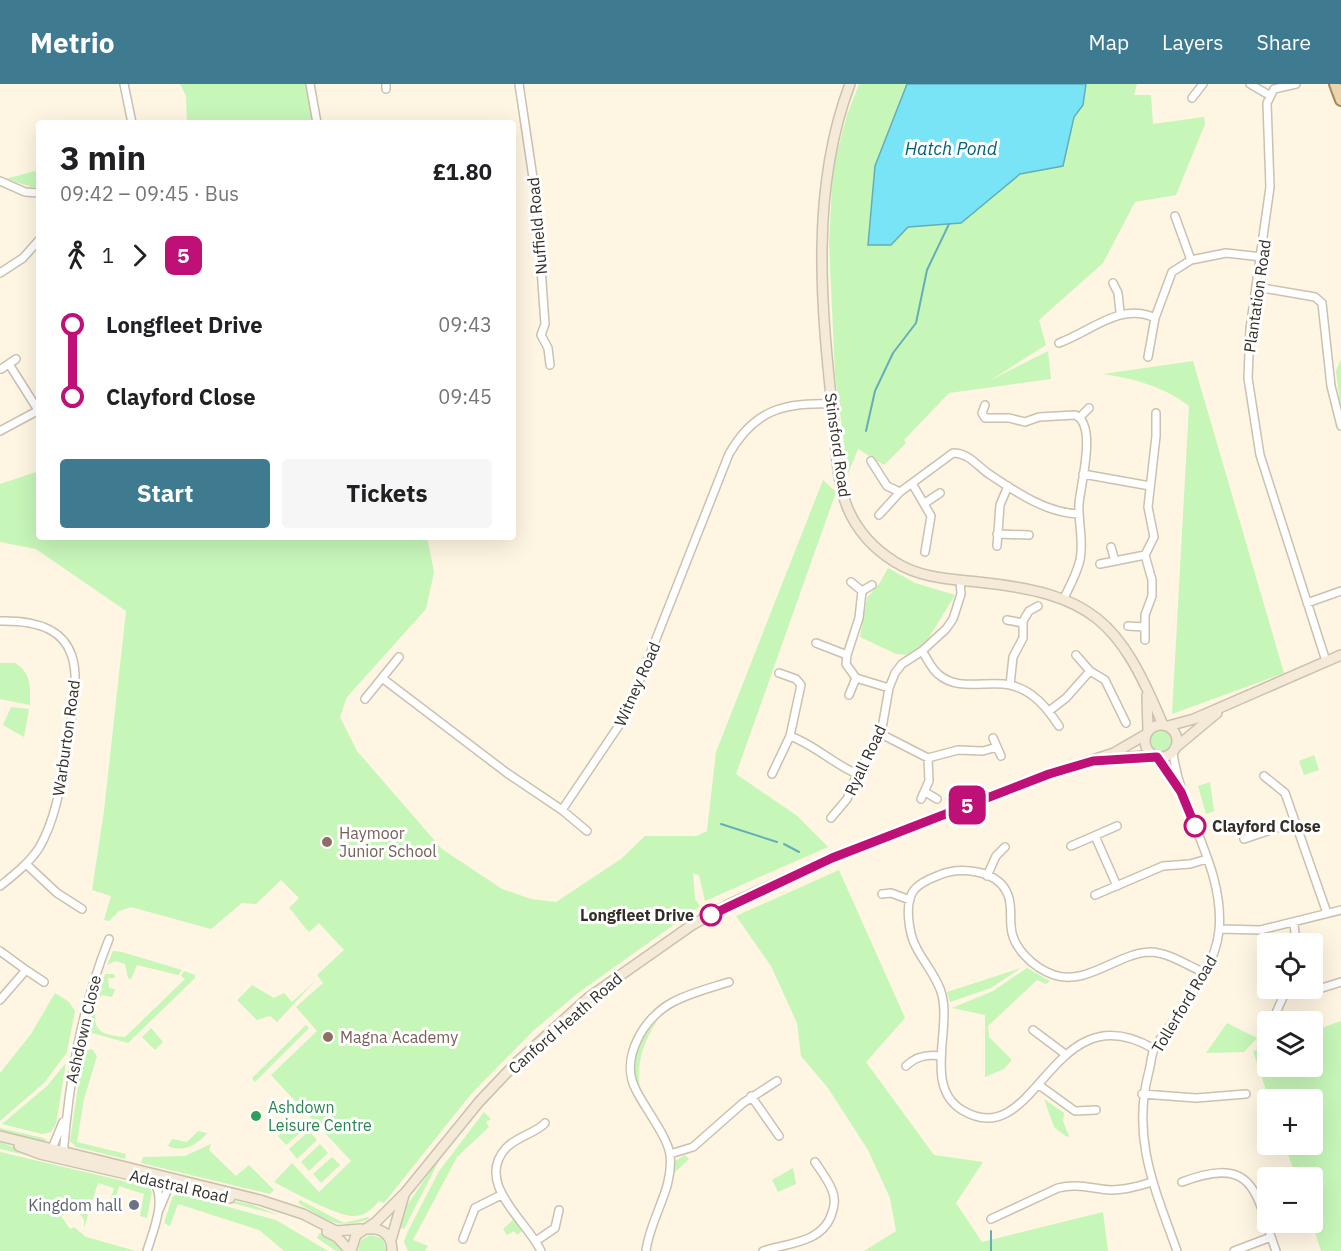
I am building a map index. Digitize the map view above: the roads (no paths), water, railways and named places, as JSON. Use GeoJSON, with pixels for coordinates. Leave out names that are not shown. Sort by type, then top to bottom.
{"type":"FeatureCollection","features":[{"type":"Feature","properties":{"kind":"main road"},"geometry":{"type":"LineString","coordinates":[[1335,84],[1341,100]]}},
{"type":"Feature","properties":{"kind":"street"},"geometry":{"type":"LineString","coordinates":[[124,84],[131,120]]}},
{"type":"Feature","properties":{"kind":"street"},"geometry":{"type":"LineString","coordinates":[[310,84],[316,120]]}},
{"type":"Feature","properties":{"kind":"street","name":"Nuffield Road"},"geometry":{"type":"LineString","coordinates":[[519,84],[536,198],[545,324],[541,335],[548,348],[550,365]]}},
{"type":"Feature","properties":{"kind":"street","name":"Stinsford Road"},"geometry":{"type":"LineString","coordinates":[[850,84],[832,147],[822,226],[824,298],[832,404],[844,498],[867,540],[897,563],[915,572],[1031,588],[1064,598],[1090,613],[1118,639],[1133,661],[1166,726]]}},
{"type":"Feature","properties":{"kind":"street"},"geometry":{"type":"LineString","coordinates":[[1192,98],[1203,84]]}},
{"type":"Feature","properties":{"kind":"street"},"geometry":{"type":"LineString","coordinates":[[1250,84],[1269,95],[1274,89],[1296,84]]}},
{"type":"Feature","properties":{"kind":"street","name":"Plantation Road"},"geometry":{"type":"LineString","coordinates":[[1269,95],[1266,122],[1270,187],[1248,355],[1248,378],[1254,431],[1326,661]]}},
{"type":"Feature","properties":{"kind":"street"},"geometry":{"type":"LineString","coordinates":[[0,181],[24,192],[36,193]]}},
{"type":"Feature","properties":{"kind":"street"},"geometry":{"type":"LineString","coordinates":[[1175,216],[1191,260]]}},
{"type":"Feature","properties":{"kind":"street"},"geometry":{"type":"LineString","coordinates":[[0,273],[23,258],[36,243]]}},
{"type":"Feature","properties":{"kind":"street"},"geometry":{"type":"LineString","coordinates":[[1148,357],[1155,318],[1172,272],[1191,260],[1226,253],[1262,257]]}},
{"type":"Feature","properties":{"kind":"street"},"geometry":{"type":"LineString","coordinates":[[1113,283],[1118,293],[1120,312]]}},
{"type":"Feature","properties":{"kind":"street"},"geometry":{"type":"LineString","coordinates":[[1257,287],[1319,299],[1323,308],[1331,386],[1341,426]]}},
{"type":"Feature","properties":{"kind":"street"},"geometry":{"type":"LineString","coordinates":[[1059,343],[1082,335],[1120,312],[1137,312],[1155,318]]}},
{"type":"Feature","properties":{"kind":"street"},"geometry":{"type":"LineString","coordinates":[[1,369],[16,359]]}},
{"type":"Feature","properties":{"kind":"street"},"geometry":{"type":"LineString","coordinates":[[9,364],[36,405]]}},
{"type":"Feature","properties":{"kind":"street"},"geometry":{"type":"LineString","coordinates":[[1331,386],[1341,386]]}},
{"type":"Feature","properties":{"kind":"street","name":"Witney Road"},"geometry":{"type":"LineString","coordinates":[[562,810],[626,715],[729,454],[737,440],[747,428],[773,410],[798,404],[832,404]]}},
{"type":"Feature","properties":{"kind":"street"},"geometry":{"type":"LineString","coordinates":[[984,405],[982,413],[985,418],[1009,418],[1025,422],[1056,416],[1080,417],[1089,408]]}},
{"type":"Feature","properties":{"kind":"street"},"geometry":{"type":"LineString","coordinates":[[0,432],[36,412]]}},
{"type":"Feature","properties":{"kind":"street"},"geometry":{"type":"LineString","coordinates":[[1145,640],[1144,627],[1152,596],[1152,580],[1146,555],[1154,537],[1148,507],[1156,436],[1156,413]]}},
{"type":"Feature","properties":{"kind":"street"},"geometry":{"type":"LineString","coordinates":[[1064,598],[1080,562],[1082,550],[1079,514],[1087,442],[1080,417]]}},
{"type":"Feature","properties":{"kind":"street"},"geometry":{"type":"LineString","coordinates":[[879,515],[900,492],[913,485],[947,456],[960,453],[1047,509],[1079,514]]}},
{"type":"Feature","properties":{"kind":"street"},"geometry":{"type":"LineString","coordinates":[[871,461],[887,486],[900,492]]}},
{"type":"Feature","properties":{"kind":"street"},"geometry":{"type":"LineString","coordinates":[[1083,474],[1150,486]]}},
{"type":"Feature","properties":{"kind":"street"},"geometry":{"type":"LineString","coordinates":[[913,485],[931,516],[925,552]]}},
{"type":"Feature","properties":{"kind":"street"},"geometry":{"type":"LineString","coordinates":[[997,546],[1000,505],[1008,486]]}},
{"type":"Feature","properties":{"kind":"street"},"geometry":{"type":"LineString","coordinates":[[925,503],[940,493]]}},
{"type":"Feature","properties":{"kind":"street"},"geometry":{"type":"LineString","coordinates":[[997,534],[1029,536]]}},
{"type":"Feature","properties":{"kind":"street"},"geometry":{"type":"LineString","coordinates":[[1111,547],[1115,561]]}},
{"type":"Feature","properties":{"kind":"street"},"geometry":{"type":"LineString","coordinates":[[1100,564],[1146,555]]}},
{"type":"Feature","properties":{"kind":"street","name":"Ryall Road"},"geometry":{"type":"LineString","coordinates":[[831,818],[847,799],[857,774],[881,734],[889,688],[902,664],[922,651],[946,629],[953,619],[961,594],[960,580]]}},
{"type":"Feature","properties":{"kind":"street"},"geometry":{"type":"LineString","coordinates":[[851,582],[862,591]]}},
{"type":"Feature","properties":{"kind":"street"},"geometry":{"type":"LineString","coordinates":[[862,591],[872,585]]}},
{"type":"Feature","properties":{"kind":"street"},"geometry":{"type":"LineString","coordinates":[[862,591],[859,618],[846,664],[856,678],[889,688]]}},
{"type":"Feature","properties":{"kind":"street"},"geometry":{"type":"LineString","coordinates":[[1307,603],[1341,591]]}},
{"type":"Feature","properties":{"kind":"street"},"geometry":{"type":"LineString","coordinates":[[1010,685],[1013,657],[1023,638],[1023,623],[1029,611],[1038,606]]}},
{"type":"Feature","properties":{"kind":"street"},"geometry":{"type":"LineString","coordinates":[[1007,620],[1023,623]]}},
{"type":"Feature","properties":{"kind":"street","name":"Warburton Road"},"geometry":{"type":"LineString","coordinates":[[0,621],[28,621],[53,631],[68,649],[77,678],[58,799],[46,833],[26,864],[0,886]]}},
{"type":"Feature","properties":{"kind":"street"},"geometry":{"type":"LineString","coordinates":[[1128,626],[1144,627]]}},
{"type":"Feature","properties":{"kind":"street"},"geometry":{"type":"LineString","coordinates":[[816,643],[847,655]]}},
{"type":"Feature","properties":{"kind":"street"},"geometry":{"type":"LineString","coordinates":[[922,651],[937,674],[947,680],[962,684],[1010,685],[1038,699],[1059,726]]}},
{"type":"Feature","properties":{"kind":"street"},"geometry":{"type":"LineString","coordinates":[[1076,655],[1090,671],[1105,680],[1126,723]]}},
{"type":"Feature","properties":{"kind":"street"},"geometry":{"type":"LineString","coordinates":[[1233,701],[1166,757],[1155,756],[1146,749],[1147,733],[1155,726],[1166,726],[1194,719],[1233,701],[1326,661],[1341,656]]}},
{"type":"Feature","properties":{"kind":"street"},"geometry":{"type":"LineString","coordinates":[[365,699],[399,657]]}},
{"type":"Feature","properties":{"kind":"street"},"geometry":{"type":"LineString","coordinates":[[1049,711],[1066,698],[1090,671]]}},
{"type":"Feature","properties":{"kind":"street"},"geometry":{"type":"LineString","coordinates":[[772,774],[790,736],[801,685],[796,679],[779,673]]}},
{"type":"Feature","properties":{"kind":"street"},"geometry":{"type":"LineString","coordinates":[[382,678],[517,780],[562,810],[587,831]]}},
{"type":"Feature","properties":{"kind":"street"},"geometry":{"type":"LineString","coordinates":[[849,695],[856,678]]}},
{"type":"Feature","properties":{"kind":"street","name":"Stinsford Road"},"geometry":{"type":"LineString","coordinates":[[1147,690],[1147,733]]}},
{"type":"Feature","properties":{"kind":"street"},"geometry":{"type":"LineString","coordinates":[[1166,726],[1175,734],[1174,750]]}},
{"type":"Feature","properties":{"kind":"street","name":"Canford Heath Road"},"geometry":{"type":"LineString","coordinates":[[356,1236],[405,1193],[479,1102],[555,1027],[638,961],[692,925],[730,904],[832,858],[1049,774],[1121,750],[1147,733]]}},
{"type":"Feature","properties":{"kind":"street"},"geometry":{"type":"LineString","coordinates":[[881,734],[928,758],[958,750],[983,751],[997,747]]}},
{"type":"Feature","properties":{"kind":"street"},"geometry":{"type":"LineString","coordinates":[[790,736],[810,744],[835,765],[857,774]]}},
{"type":"Feature","properties":{"kind":"street"},"geometry":{"type":"LineString","coordinates":[[993,738],[1001,756]]}},
{"type":"Feature","properties":{"kind":"street","name":"Tollerford Road"},"geometry":{"type":"LineString","coordinates":[[1174,750],[1181,792],[1207,859],[1217,893],[1219,929],[1216,951],[1205,973],[1154,1049],[1142,1094],[1143,1143],[1152,1182],[1177,1251]]}},
{"type":"Feature","properties":{"kind":"street","name":"Canford Heath Road"},"geometry":{"type":"LineString","coordinates":[[1093,761],[1155,756]]}},
{"type":"Feature","properties":{"kind":"street","name":"Tollerford Road"},"geometry":{"type":"LineString","coordinates":[[1155,756],[1181,792]]}},
{"type":"Feature","properties":{"kind":"street"},"geometry":{"type":"LineString","coordinates":[[921,799],[929,781],[928,758]]}},
{"type":"Feature","properties":{"kind":"street"},"geometry":{"type":"LineString","coordinates":[[1264,776],[1285,793],[1327,913]]}},
{"type":"Feature","properties":{"kind":"street"},"geometry":{"type":"LineString","coordinates":[[925,792],[937,800]]}},
{"type":"Feature","properties":{"kind":"street"},"geometry":{"type":"LineString","coordinates":[[1244,839],[1294,822]]}},
{"type":"Feature","properties":{"kind":"street"},"geometry":{"type":"LineString","coordinates":[[1071,846],[1117,826]]}},
{"type":"Feature","properties":{"kind":"street"},"geometry":{"type":"LineString","coordinates":[[1095,836],[1117,886]]}},
{"type":"Feature","properties":{"kind":"street"},"geometry":{"type":"LineString","coordinates":[[987,876],[996,856],[1005,847]]}},
{"type":"Feature","properties":{"kind":"street"},"geometry":{"type":"LineString","coordinates":[[1095,896],[1163,866],[1190,864],[1207,859]]}},
{"type":"Feature","properties":{"kind":"street"},"geometry":{"type":"LineString","coordinates":[[26,864],[57,893],[82,909]]}},
{"type":"Feature","properties":{"kind":"street"},"geometry":{"type":"LineString","coordinates":[[1154,1049],[1118,1034],[1085,1041],[1065,1054],[1039,1085],[1006,1112],[995,1116],[972,1114],[954,1104],[946,1094],[941,1081],[945,1006],[936,981],[915,945],[909,915],[913,891],[940,874],[973,870],[997,881],[1007,892],[1010,902],[1011,929],[1020,951],[1039,967],[1056,976],[1084,974],[1136,954],[1150,952],[1205,973]]}},
{"type":"Feature","properties":{"kind":"street"},"geometry":{"type":"LineString","coordinates":[[882,894],[891,893],[910,900]]}},
{"type":"Feature","properties":{"kind":"street"},"geometry":{"type":"LineString","coordinates":[[67,910],[72,903]]}},
{"type":"Feature","properties":{"kind":"street"},"geometry":{"type":"LineString","coordinates":[[1219,929],[1246,931],[1294,923],[1341,910]]}},
{"type":"Feature","properties":{"kind":"street"},"geometry":{"type":"LineString","coordinates":[[1294,923],[1295,933]]}},
{"type":"Feature","properties":{"kind":"street","name":"Ashdown Close"},"geometry":{"type":"LineString","coordinates":[[64,1120],[84,1010],[109,939]]}},
{"type":"Feature","properties":{"kind":"street"},"geometry":{"type":"LineString","coordinates":[[0,951],[44,982]]}},
{"type":"Feature","properties":{"kind":"street"},"geometry":{"type":"LineString","coordinates":[[0,1000],[26,970]]}},
{"type":"Feature","properties":{"kind":"street"},"geometry":{"type":"LineString","coordinates":[[646,1251],[652,1222],[667,1189],[670,1154],[634,1087],[629,1065],[631,1055],[641,1033],[666,1006],[729,982]]}},
{"type":"Feature","properties":{"kind":"street"},"geometry":{"type":"LineString","coordinates":[[1323,988],[1341,982]]}},
{"type":"Feature","properties":{"kind":"street"},"geometry":{"type":"LineString","coordinates":[[1033,1030],[1065,1054]]}},
{"type":"Feature","properties":{"kind":"street"},"geometry":{"type":"LineString","coordinates":[[906,1066],[912,1059],[929,1054],[941,1056]]}},
{"type":"Feature","properties":{"kind":"street"},"geometry":{"type":"LineString","coordinates":[[670,1154],[693,1147],[751,1096],[777,1081]]}},
{"type":"Feature","properties":{"kind":"street"},"geometry":{"type":"LineString","coordinates":[[1039,1085],[1075,1111],[1096,1110]]}},
{"type":"Feature","properties":{"kind":"street"},"geometry":{"type":"LineString","coordinates":[[1142,1094],[1196,1098],[1246,1094]]}},
{"type":"Feature","properties":{"kind":"street"},"geometry":{"type":"LineString","coordinates":[[751,1096],[779,1136]]}},
{"type":"Feature","properties":{"kind":"street"},"geometry":{"type":"LineString","coordinates":[[51,1153],[64,1120]]}},
{"type":"Feature","properties":{"kind":"street"},"geometry":{"type":"LineString","coordinates":[[63,1156],[64,1120]]}},
{"type":"Feature","properties":{"kind":"street"},"geometry":{"type":"LineString","coordinates":[[541,1251],[501,1195],[496,1171],[504,1149],[545,1123]]}},
{"type":"Feature","properties":{"kind":"street","name":"Adastral Road"},"geometry":{"type":"LineString","coordinates":[[0,1137],[152,1180],[286,1213],[337,1237],[351,1251]]}},
{"type":"Feature","properties":{"kind":"street","name":"Adastral Road"},"geometry":{"type":"LineString","coordinates":[[63,1156],[111,1163],[122,1169],[170,1184]]}},
{"type":"Feature","properties":{"kind":"street"},"geometry":{"type":"LineString","coordinates":[[763,1251],[814,1236],[824,1228],[835,1204],[833,1191],[815,1162]]}},
{"type":"Feature","properties":{"kind":"street"},"geometry":{"type":"LineString","coordinates":[[1182,1182],[1233,1173],[1242,1177],[1256,1193],[1276,1251]]}},
{"type":"Feature","properties":{"kind":"street"},"geometry":{"type":"LineString","coordinates":[[152,1180],[158,1194],[158,1212]]}},
{"type":"Feature","properties":{"kind":"street"},"geometry":{"type":"LineString","coordinates":[[991,1219],[1058,1188],[1070,1185],[1103,1190],[1125,1189],[1152,1182]]}},
{"type":"Feature","properties":{"kind":"street"},"geometry":{"type":"LineString","coordinates":[[158,1194],[170,1184]]}},
{"type":"Feature","properties":{"kind":"street"},"geometry":{"type":"LineString","coordinates":[[147,1251],[158,1212],[170,1184]]}},
{"type":"Feature","properties":{"kind":"street"},"geometry":{"type":"LineString","coordinates":[[170,1184],[289,1208],[336,1231],[356,1236],[351,1251]]}},
{"type":"Feature","properties":{"kind":"street","name":"Canford Heath Road"},"geometry":{"type":"LineString","coordinates":[[393,1247],[405,1193]]}},
{"type":"Feature","properties":{"kind":"street"},"geometry":{"type":"LineString","coordinates":[[463,1239],[475,1208],[501,1195]]}},
{"type":"Feature","properties":{"kind":"street"},"geometry":{"type":"LineString","coordinates":[[536,1241],[555,1228],[559,1210]]}},
{"type":"Feature","properties":{"kind":"street"},"geometry":{"type":"LineString","coordinates":[[336,1231],[378,1229],[393,1247]]}},
{"type":"Feature","properties":{"kind":"street"},"geometry":{"type":"LineString","coordinates":[[1234,1251],[1271,1237]]}},
{"type":"Feature","properties":{"kind":"water","name":"Hatch Pond"},"geometry":{"type":"Polygon","coordinates":[[[907,84],[1086,84],[1083,105],[1074,117],[1063,166],[1020,174],[961,223],[908,227],[891,245],[868,245],[875,166],[907,84]]]}},
{"type":"Feature","properties":{"kind":"waterway"},"geometry":{"type":"LineString","coordinates":[[866,431],[875,391],[893,353],[916,323],[927,270],[949,224]]}},
{"type":"Feature","properties":{"kind":"waterway"},"geometry":{"type":"LineString","coordinates":[[721,824],[777,842]]}},
{"type":"Feature","properties":{"kind":"waterway"},"geometry":{"type":"LineString","coordinates":[[784,844],[799,852]]}},
{"type":"Feature","properties":{"kind":"waterway"},"geometry":{"type":"LineString","coordinates":[[991,1231],[991,1251]]}},
{"type":"Feature","properties":{"kind":"place","name":"Clayford Close"},"geometry":{"type":"Point","coordinates":[1195,826]}},
{"type":"Feature","properties":{"kind":"place","name":"Haymoor Junior School"},"geometry":{"type":"Point","coordinates":[327,842]}},
{"type":"Feature","properties":{"kind":"place","name":"Longfleet Drive"},"geometry":{"type":"Point","coordinates":[711,915]}},
{"type":"Feature","properties":{"kind":"place","name":"Magna Academy"},"geometry":{"type":"Point","coordinates":[328,1037]}},
{"type":"Feature","properties":{"kind":"place","name":"Ashdown Leisure Centre"},"geometry":{"type":"Point","coordinates":[256,1116]}},
{"type":"Feature","properties":{"kind":"place","name":"Kingdom hall"},"geometry":{"type":"Point","coordinates":[134,1205]}}]}
